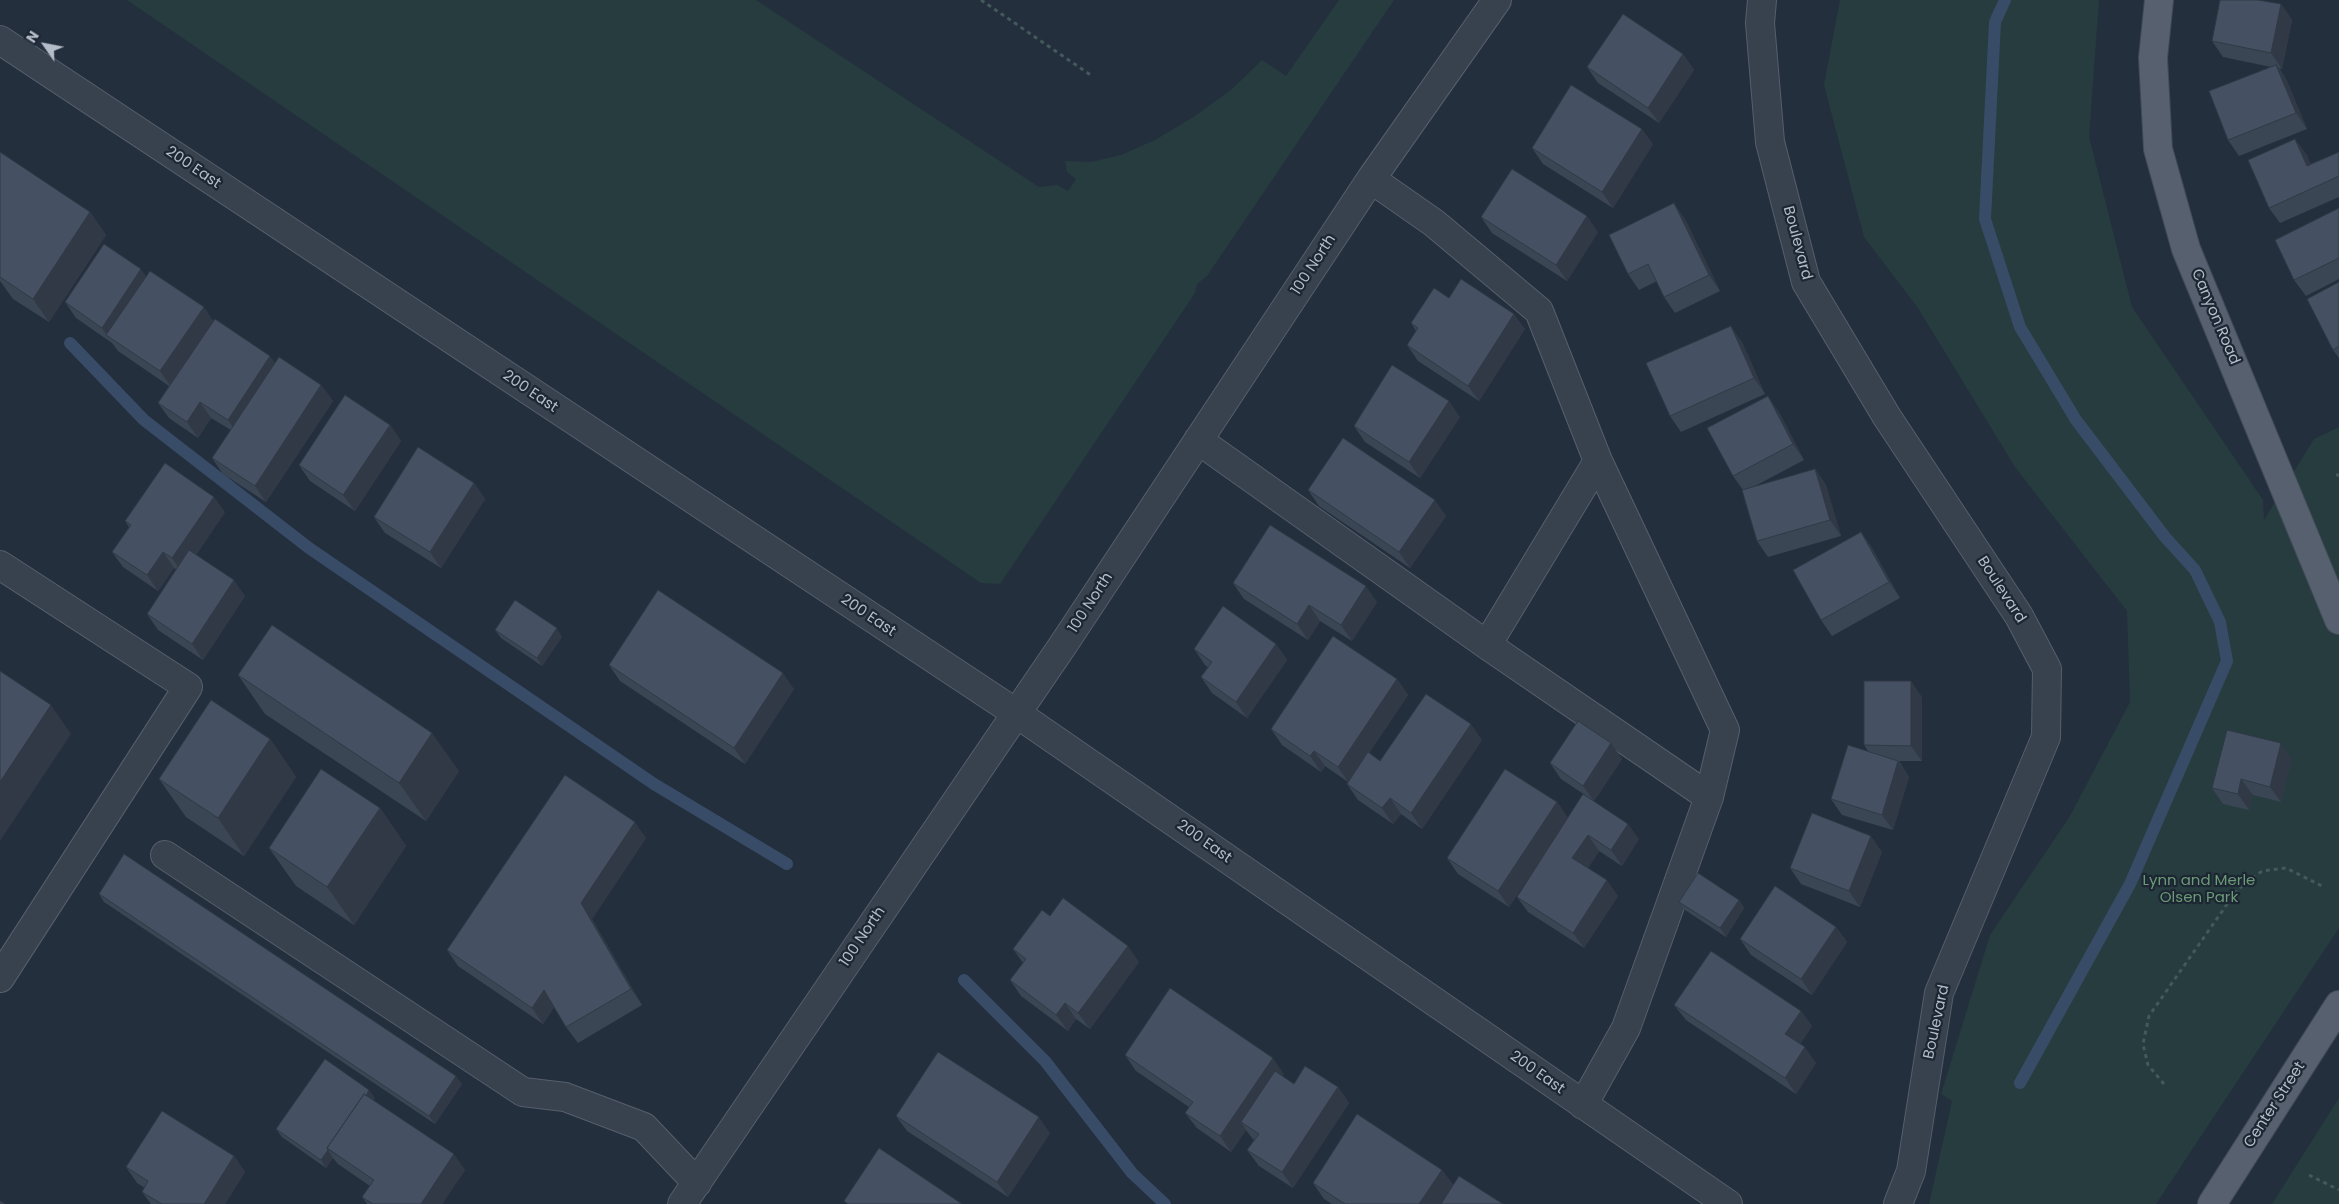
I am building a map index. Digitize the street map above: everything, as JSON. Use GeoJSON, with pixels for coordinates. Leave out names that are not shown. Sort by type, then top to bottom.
{"type":"FeatureCollection","features":[{"type":"Feature","properties":{"kind":"main road","name":"Canyon Road"},"geometry":{"type":"LineString","coordinates":[[2159,0],[2153,58],[2158,149],[2186,249],[2339,620]]}},
{"type":"Feature","properties":{"kind":"main road","name":"Center Street"},"geometry":{"type":"LineString","coordinates":[[2212,1204],[2339,1005]]}},
{"type":"Feature","properties":{"kind":"street","name":"100 North"},"geometry":{"type":"LineString","coordinates":[[689,1193],[1016,713],[1371,179],[1497,0]]}},
{"type":"Feature","properties":{"kind":"street","name":"Boulevard"},"geometry":{"type":"LineString","coordinates":[[1762,0],[1760,23],[1770,142],[1806,282],[1887,417],[2019,616],[2047,669],[2046,737],[1939,993],[1911,1171],[1898,1204]]}},
{"type":"Feature","properties":{"kind":"street","name":"200 East"},"geometry":{"type":"LineString","coordinates":[[0,40],[1016,713],[1728,1204]]}},
{"type":"Feature","properties":{"kind":"street"},"geometry":{"type":"LineString","coordinates":[[1371,179],[1434,223],[1539,310],[1598,461],[1725,730],[1709,797],[1626,1028],[1583,1105]]}},
{"type":"Feature","properties":{"kind":"street"},"geometry":{"type":"LineString","coordinates":[[1198,440],[1487,645],[1709,797]]}},
{"type":"Feature","properties":{"kind":"street"},"geometry":{"type":"LineString","coordinates":[[1487,645],[1598,461]]}},
{"type":"Feature","properties":{"kind":"street"},"geometry":{"type":"LineString","coordinates":[[0,565],[188,687],[0,978]]}},
{"type":"Feature","properties":{"kind":"street"},"geometry":{"type":"LineString","coordinates":[[165,855],[523,1092],[565,1097],[644,1127],[689,1193]]}},
{"type":"Feature","properties":{"kind":"path"},"geometry":{"type":"LineString","coordinates":[[981,0],[1092,76]]}},
{"type":"Feature","properties":{"kind":"path"},"geometry":{"type":"LineString","coordinates":[[2164,1084],[2148,1066],[2143,1044],[2149,1016],[2237,890],[2262,871],[2286,868],[2324,887]]}},
{"type":"Feature","properties":{"kind":"path"},"geometry":{"type":"LineString","coordinates":[[2309,1175],[2339,1190]]}},
{"type":"Feature","properties":{"kind":"green space"},"geometry":{"type":"Polygon","coordinates":[[[127,0],[756,0],[1039,187],[1057,185],[1068,191],[1076,179],[1067,172],[1065,161],[1091,162],[1121,155],[1155,140],[1195,116],[1232,89],[1262,60],[1286,76],[1339,0],[1394,0],[1207,276],[1197,284],[1195,293],[1000,584],[981,583],[127,0]]]}},
{"type":"Feature","properties":{"kind":"green space","name":"Lynn and Merle Olsen Park"},"geometry":{"type":"Polygon","coordinates":[[[1840,0],[2099,0],[2089,137],[2132,307],[2263,500],[2264,520],[2314,439],[2339,427],[2339,928],[2156,1204],[1929,1204],[1952,1101],[1941,1094],[1990,935],[2070,816],[2130,702],[2127,611],[2015,467],[1918,308],[1864,237],[1824,85],[1840,0]]]}},
{"type":"Feature","properties":{"kind":"green space"},"geometry":{"type":"Polygon","coordinates":[[[2339,1098],[2339,1204],[2272,1204],[2339,1098]]]}},
{"type":"Feature","properties":{"kind":"building"},"geometry":{"type":"Polygon","coordinates":[[[2220,0],[2258,0],[2281,4],[2271,53],[2212,41],[2220,0]]]}},
{"type":"Feature","properties":{"kind":"building"},"geometry":{"type":"Polygon","coordinates":[[[1623,14],[1683,54],[1648,108],[1587,67],[1623,14]]]}},
{"type":"Feature","properties":{"kind":"building"},"geometry":{"type":"Polygon","coordinates":[[[2276,65],[2296,113],[2228,140],[2209,91],[2276,65]]]}},
{"type":"Feature","properties":{"kind":"building"},"geometry":{"type":"Polygon","coordinates":[[[1571,85],[1642,129],[1602,192],[1532,148],[1571,85]]]}},
{"type":"Feature","properties":{"kind":"building"},"geometry":{"type":"Polygon","coordinates":[[[2295,139],[2307,166],[2339,152],[2339,176],[2269,208],[2248,160],[2295,139]]]}},
{"type":"Feature","properties":{"kind":"building"},"geometry":{"type":"Polygon","coordinates":[[[0,152],[90,212],[33,299],[0,277],[0,152]]]}},
{"type":"Feature","properties":{"kind":"building"},"geometry":{"type":"Polygon","coordinates":[[[1512,169],[1587,216],[1556,265],[1481,217],[1512,169]]]}},
{"type":"Feature","properties":{"kind":"building"},"geometry":{"type":"Polygon","coordinates":[[[1674,203],[1709,275],[1664,297],[1648,264],[1628,274],[1609,235],[1674,203]]]}},
{"type":"Feature","properties":{"kind":"building"},"geometry":{"type":"Polygon","coordinates":[[[2339,208],[2339,258],[2294,280],[2275,240],[2339,208]]]}},
{"type":"Feature","properties":{"kind":"building"},"geometry":{"type":"Polygon","coordinates":[[[104,244],[141,269],[102,328],[65,302],[104,244]]]}},
{"type":"Feature","properties":{"kind":"building"},"geometry":{"type":"Polygon","coordinates":[[[150,271],[204,307],[160,371],[106,335],[150,271]]]}},
{"type":"Feature","properties":{"kind":"building"},"geometry":{"type":"Polygon","coordinates":[[[1461,279],[1514,314],[1468,386],[1407,345],[1418,328],[1411,323],[1434,288],[1449,298],[1461,279]]]}},
{"type":"Feature","properties":{"kind":"building"},"geometry":{"type":"Polygon","coordinates":[[[2339,282],[2339,346],[2333,350],[2307,299],[2339,282]]]}},
{"type":"Feature","properties":{"kind":"building"},"geometry":{"type":"Polygon","coordinates":[[[215,319],[270,356],[228,420],[200,402],[187,422],[158,403],[215,319]]]}},
{"type":"Feature","properties":{"kind":"building"},"geometry":{"type":"Polygon","coordinates":[[[1731,326],[1754,378],[1670,416],[1646,363],[1731,326]]]}},
{"type":"Feature","properties":{"kind":"building"},"geometry":{"type":"Polygon","coordinates":[[[279,357],[321,385],[255,486],[212,458],[279,357]]]}},
{"type":"Feature","properties":{"kind":"building"},"geometry":{"type":"Polygon","coordinates":[[[1392,365],[1449,401],[1409,462],[1354,426],[1392,365]]]}},
{"type":"Feature","properties":{"kind":"building"},"geometry":{"type":"Polygon","coordinates":[[[345,395],[390,425],[343,495],[299,465],[345,395]]]}},
{"type":"Feature","properties":{"kind":"building"},"geometry":{"type":"Polygon","coordinates":[[[1768,396],[1793,444],[1733,476],[1707,428],[1768,396]]]}},
{"type":"Feature","properties":{"kind":"building"},"geometry":{"type":"Polygon","coordinates":[[[1343,438],[1435,500],[1399,552],[1308,490],[1343,438]]]}},
{"type":"Feature","properties":{"kind":"building"},"geometry":{"type":"Polygon","coordinates":[[[418,447],[474,483],[430,552],[374,517],[418,447]]]}},
{"type":"Feature","properties":{"kind":"building"},"geometry":{"type":"Polygon","coordinates":[[[165,463],[214,497],[172,558],[163,552],[147,575],[112,552],[131,525],[125,521],[165,463]]]}},
{"type":"Feature","properties":{"kind":"building"},"geometry":{"type":"Polygon","coordinates":[[[1815,469],[1830,520],[1757,541],[1742,490],[1815,469]]]}},
{"type":"Feature","properties":{"kind":"building"},"geometry":{"type":"Polygon","coordinates":[[[1270,525],[1366,586],[1341,625],[1309,605],[1297,624],[1233,583],[1270,525]]]}},
{"type":"Feature","properties":{"kind":"building"},"geometry":{"type":"Polygon","coordinates":[[[1861,532],[1889,582],[1821,620],[1793,570],[1861,532]]]}},
{"type":"Feature","properties":{"kind":"building"},"geometry":{"type":"Polygon","coordinates":[[[189,550],[234,580],[192,644],[147,614],[189,550]]]}},
{"type":"Feature","properties":{"kind":"building"},"geometry":{"type":"Polygon","coordinates":[[[658,590],[783,673],[734,748],[609,665],[658,590]]]}},
{"type":"Feature","properties":{"kind":"building"},"geometry":{"type":"Polygon","coordinates":[[[515,600],[557,628],[537,658],[495,630],[515,600]]]}},
{"type":"Feature","properties":{"kind":"building"},"geometry":{"type":"Polygon","coordinates":[[[1223,606],[1276,644],[1236,702],[1201,677],[1212,662],[1194,649],[1223,606]]]}},
{"type":"Feature","properties":{"kind":"building"},"geometry":{"type":"Polygon","coordinates":[[[272,625],[432,733],[399,783],[238,675],[272,625]]]}},
{"type":"Feature","properties":{"kind":"building"},"geometry":{"type":"Polygon","coordinates":[[[1333,636],[1397,679],[1338,767],[1314,751],[1310,756],[1271,729],[1333,636]]]}},
{"type":"Feature","properties":{"kind":"building"},"geometry":{"type":"Polygon","coordinates":[[[0,671],[51,705],[0,782],[0,671]]]}},
{"type":"Feature","properties":{"kind":"building"},"geometry":{"type":"Polygon","coordinates":[[[1864,681],[1911,681],[1911,746],[1864,745],[1864,681]]]}},
{"type":"Feature","properties":{"kind":"building"},"geometry":{"type":"Polygon","coordinates":[[[1426,694],[1471,724],[1411,813],[1390,798],[1382,808],[1347,784],[1368,752],[1380,761],[1426,694]]]}},
{"type":"Feature","properties":{"kind":"building"},"geometry":{"type":"Polygon","coordinates":[[[211,700],[270,739],[218,818],[159,779],[211,700]]]}},
{"type":"Feature","properties":{"kind":"building"},"geometry":{"type":"Polygon","coordinates":[[[1578,721],[1611,743],[1583,786],[1550,763],[1578,721]]]}},
{"type":"Feature","properties":{"kind":"building"},"geometry":{"type":"Polygon","coordinates":[[[2227,730],[2281,743],[2270,787],[2241,779],[2238,794],[2212,788],[2227,730]]]}},
{"type":"Feature","properties":{"kind":"building"},"geometry":{"type":"Polygon","coordinates":[[[1848,745],[1898,761],[1882,815],[1831,799],[1848,745]]]}},
{"type":"Feature","properties":{"kind":"building"},"geometry":{"type":"Polygon","coordinates":[[[321,769],[380,808],[327,887],[269,848],[321,769]]]}},
{"type":"Feature","properties":{"kind":"building"},"geometry":{"type":"Polygon","coordinates":[[[1505,769],[1557,802],[1498,891],[1447,858],[1505,769]]]}},
{"type":"Feature","properties":{"kind":"building"},"geometry":{"type":"Polygon","coordinates":[[[565,775],[635,822],[581,903],[631,989],[566,1027],[544,990],[532,1008],[447,950],[565,775]]]}},
{"type":"Feature","properties":{"kind":"building"},"geometry":{"type":"Polygon","coordinates":[[[1583,794],[1628,824],[1611,850],[1588,835],[1572,858],[1607,880],[1573,933],[1517,897],[1583,794]]]}},
{"type":"Feature","properties":{"kind":"building"},"geometry":{"type":"Polygon","coordinates":[[[1812,813],[1871,836],[1849,891],[1790,868],[1812,813]]]}},
{"type":"Feature","properties":{"kind":"building"},"geometry":{"type":"Polygon","coordinates":[[[124,854],[456,1076],[429,1116],[99,894],[124,854]]]}},
{"type":"Feature","properties":{"kind":"building"},"geometry":{"type":"Polygon","coordinates":[[[1698,873],[1739,900],[1720,928],[1679,902],[1698,873]]]}},
{"type":"Feature","properties":{"kind":"building"},"geometry":{"type":"Polygon","coordinates":[[[1775,886],[1836,927],[1801,979],[1740,939],[1775,886]]]}},
{"type":"Feature","properties":{"kind":"building"},"geometry":{"type":"Polygon","coordinates":[[[1063,898],[1128,946],[1078,1013],[1065,1003],[1056,1015],[1010,980],[1026,959],[1013,949],[1042,910],[1050,916],[1063,898]]]}},
{"type":"Feature","properties":{"kind":"building"},"geometry":{"type":"Polygon","coordinates":[[[1711,951],[1801,1011],[1785,1034],[1805,1047],[1785,1078],[1674,1005],[1711,951]]]}},
{"type":"Feature","properties":{"kind":"building"},"geometry":{"type":"Polygon","coordinates":[[[1170,988],[1273,1058],[1220,1136],[1185,1113],[1193,1102],[1125,1055],[1170,988]]]}},
{"type":"Feature","properties":{"kind":"building"},"geometry":{"type":"Polygon","coordinates":[[[938,1052],[1039,1117],[997,1182],[896,1116],[938,1052]]]}},
{"type":"Feature","properties":{"kind":"building"},"geometry":{"type":"Polygon","coordinates":[[[325,1059],[369,1090],[366,1096],[364,1094],[327,1148],[328,1150],[321,1160],[276,1129],[325,1059]]]}},
{"type":"Feature","properties":{"kind":"building"},"geometry":{"type":"Polygon","coordinates":[[[1305,1066],[1338,1087],[1282,1172],[1247,1150],[1259,1134],[1241,1122],[1275,1071],[1294,1084],[1305,1066]]]}},
{"type":"Feature","properties":{"kind":"building"},"geometry":{"type":"Polygon","coordinates":[[[364,1094],[454,1154],[421,1204],[373,1204],[362,1197],[374,1180],[327,1148],[364,1094]]]}},
{"type":"Feature","properties":{"kind":"building"},"geometry":{"type":"Polygon","coordinates":[[[162,1111],[234,1156],[204,1204],[162,1204],[142,1192],[148,1181],[126,1167],[162,1111]]]}},
{"type":"Feature","properties":{"kind":"building"},"geometry":{"type":"Polygon","coordinates":[[[1357,1114],[1442,1170],[1419,1204],[1345,1204],[1313,1183],[1357,1114]]]}},
{"type":"Feature","properties":{"kind":"building"},"geometry":{"type":"Polygon","coordinates":[[[879,1148],[962,1204],[848,1204],[844,1201],[879,1148]]]}},
{"type":"Feature","properties":{"kind":"building"},"geometry":{"type":"Polygon","coordinates":[[[1459,1176],[1503,1204],[1441,1204],[1459,1176]]]}},
{"type":"Feature","properties":{"kind":"waterway"},"geometry":{"type":"LineString","coordinates":[[2005,0],[1995,22],[1985,219],[2020,327],[2076,420],[2165,537],[2195,570],[2220,622],[2227,661],[2130,884],[2020,1083]]}},
{"type":"Feature","properties":{"kind":"waterway"},"geometry":{"type":"LineString","coordinates":[[70,343],[144,420],[309,548],[654,784],[787,864]]}},
{"type":"Feature","properties":{"kind":"waterway"},"geometry":{"type":"LineString","coordinates":[[964,980],[1045,1061],[1132,1173],[1165,1204]]}}]}
